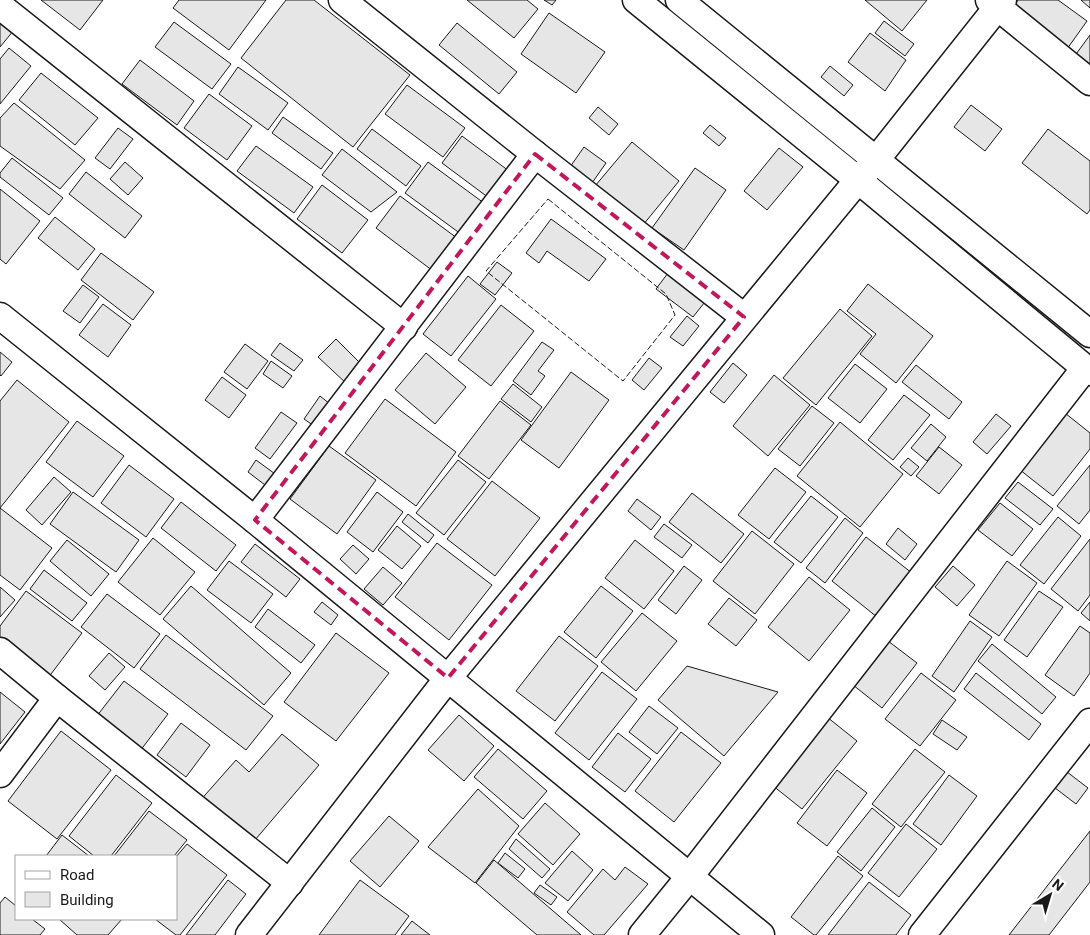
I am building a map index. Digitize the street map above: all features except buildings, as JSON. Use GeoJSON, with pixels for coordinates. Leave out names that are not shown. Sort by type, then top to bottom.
{"type":"FeatureCollection","features":[{"type":"Feature","properties":{"kind":"street"},"geometry":{"type":"LineString","coordinates":[[342,0],[744,317]]}},
{"type":"Feature","properties":{"kind":"street"},"geometry":{"type":"LineString","coordinates":[[636,0],[1088,370],[642,935]]}},
{"type":"Feature","properties":{"kind":"street"},"geometry":{"type":"LineString","coordinates":[[679,0],[1090,334]]}},
{"type":"Feature","properties":{"kind":"street"},"geometry":{"type":"LineString","coordinates":[[249,935],[448,678],[588,510],[744,317],[876,160],[996,2],[1090,82]]}},
{"type":"Feature","properties":{"kind":"street"},"geometry":{"type":"LineString","coordinates":[[0,6],[404,327]]}},
{"type":"Feature","properties":{"kind":"street"},"geometry":{"type":"LineString","coordinates":[[255,520],[536,154]]}},
{"type":"Feature","properties":{"kind":"street"},"geometry":{"type":"LineString","coordinates":[[0,316],[255,520],[761,935]]}},
{"type":"Feature","properties":{"kind":"street"},"geometry":{"type":"LineString","coordinates":[[0,651],[290,883]]}},
{"type":"Feature","properties":{"kind":"street"},"geometry":{"type":"LineString","coordinates":[[0,774],[57,698]]}},
{"type":"Feature","properties":{"kind":"street"},"geometry":{"type":"LineString","coordinates":[[922,935],[1090,722]]}},
{"type":"Feature","properties":{"kind":"highlighted area"},"geometry":{"type":"Polygon","coordinates":[[[535,154],[744,317],[448,678],[255,520],[535,154]]]}},
{"type":"Feature","properties":{"kind":"fence"},"geometry":{"type":"LineString","coordinates":[[548,199],[666,294],[675,315],[623,381],[486,271],[548,199]]}}]}
